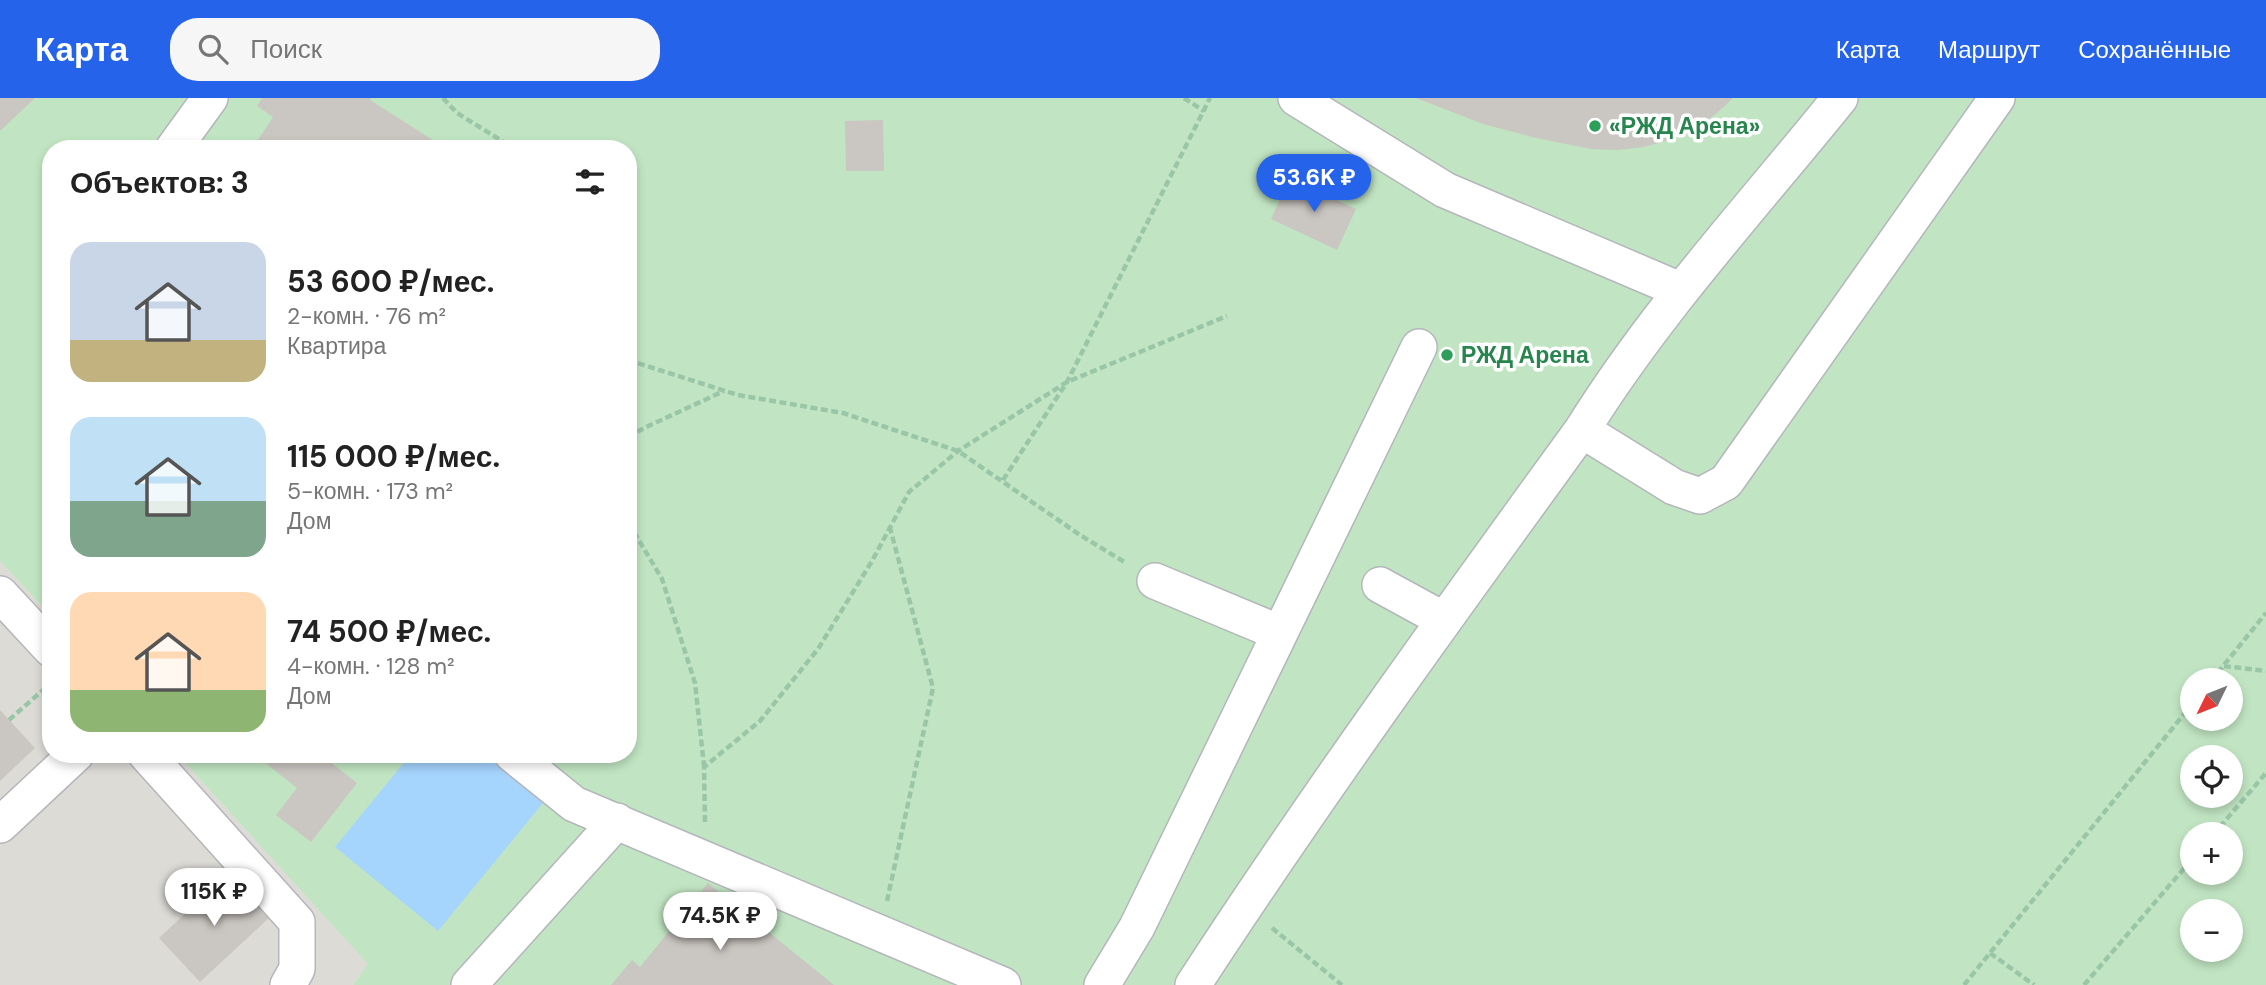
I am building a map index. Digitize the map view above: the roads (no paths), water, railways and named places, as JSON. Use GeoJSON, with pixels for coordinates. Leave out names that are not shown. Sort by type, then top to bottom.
{"type":"FeatureCollection","features":[{"type":"Feature","properties":{"kind":"lane"},"geometry":{"type":"LineString","coordinates":[[179,140],[209,98]]}},
{"type":"Feature","properties":{"kind":"lane"},"geometry":{"type":"LineString","coordinates":[[1296,98],[1446,190],[1680,290]]}},
{"type":"Feature","properties":{"kind":"lane"},"geometry":{"type":"LineString","coordinates":[[1192,985],[1444,620],[1680,290],[1840,98]]}},
{"type":"Feature","properties":{"kind":"lane"},"geometry":{"type":"LineString","coordinates":[[1582,430],[1674,487],[1687,492],[1700,496],[1726,482],[1997,98]]}},
{"type":"Feature","properties":{"kind":"lane"},"geometry":{"type":"LineString","coordinates":[[1102,985],[1137,927],[1419,347]]}},
{"type":"Feature","properties":{"kind":"lane"},"geometry":{"type":"LineString","coordinates":[[1155,581],[1280,632]]}},
{"type":"Feature","properties":{"kind":"lane"},"geometry":{"type":"LineString","coordinates":[[1380,585],[1444,620]]}},
{"type":"Feature","properties":{"kind":"lane"},"geometry":{"type":"LineString","coordinates":[[0,594],[42,639]]}},
{"type":"Feature","properties":{"kind":"lane"},"geometry":{"type":"LineString","coordinates":[[0,825],[66,763]]}},
{"type":"Feature","properties":{"kind":"lane"},"geometry":{"type":"LineString","coordinates":[[154,763],[297,922],[297,969],[288,985]]}},
{"type":"Feature","properties":{"kind":"lane"},"geometry":{"type":"LineString","coordinates":[[523,763],[575,804],[1003,985]]}},
{"type":"Feature","properties":{"kind":"lane"},"geometry":{"type":"LineString","coordinates":[[469,985],[617,821]]}},
{"type":"Feature","properties":{"kind":"water"},"geometry":{"type":"Polygon","coordinates":[[[404,763],[494,763],[543,803],[438,931],[335,847],[404,763]]]}},
{"type":"Feature","properties":{"kind":"place","name":"«РЖД Арена»"},"geometry":{"type":"Point","coordinates":[1595,126]}},
{"type":"Feature","properties":{"kind":"place","name":"РЖД Арена"},"geometry":{"type":"Point","coordinates":[1447,355]}}]}
